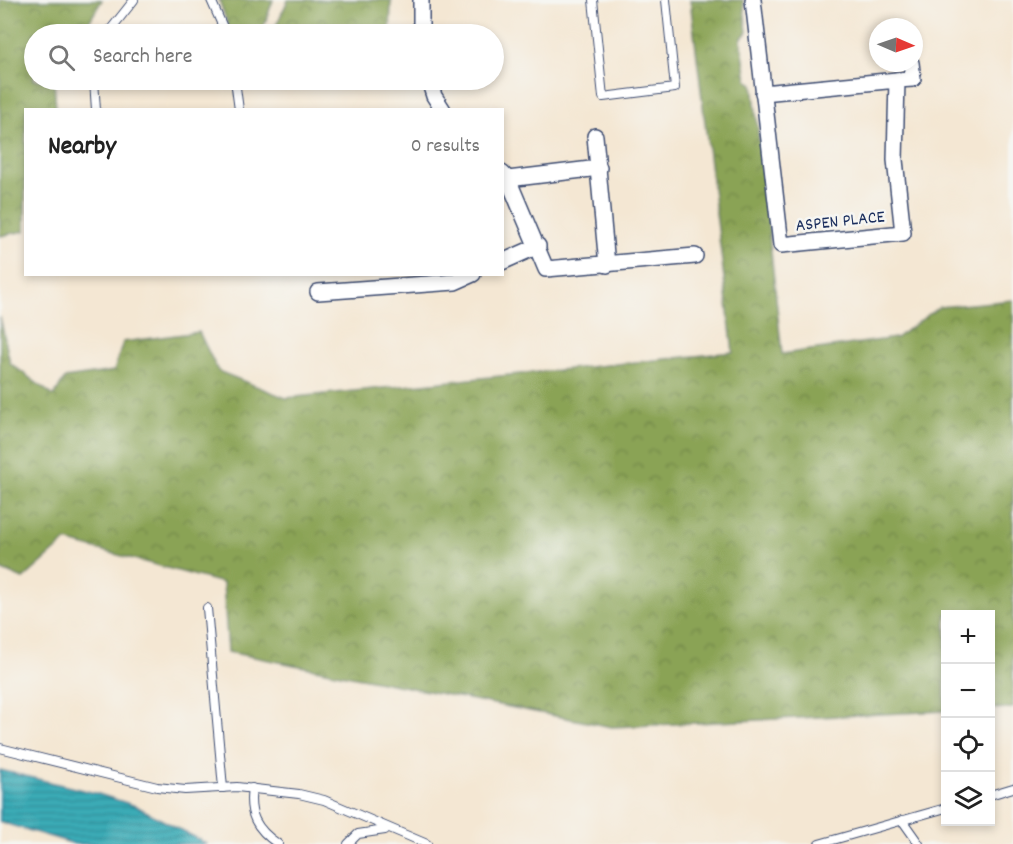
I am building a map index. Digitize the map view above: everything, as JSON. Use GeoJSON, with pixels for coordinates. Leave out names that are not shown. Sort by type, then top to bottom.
{"type":"FeatureCollection","features":[{"type":"Feature","properties":{"kind":"street"},"geometry":{"type":"LineString","coordinates":[[421,0],[421,24]]}},
{"type":"Feature","properties":{"kind":"street","name":"ASPEN PLACE"},"geometry":{"type":"LineString","coordinates":[[753,0],[781,245],[903,233],[895,160],[897,80]]}},
{"type":"Feature","properties":{"kind":"street"},"geometry":{"type":"LineString","coordinates":[[763,93],[913,79],[913,72]]}},
{"type":"Feature","properties":{"kind":"street"},"geometry":{"type":"LineString","coordinates":[[432,90],[442,108]]}},
{"type":"Feature","properties":{"kind":"street"},"geometry":{"type":"LineString","coordinates":[[595,136],[607,265]]}},
{"type":"Feature","properties":{"kind":"street"},"geometry":{"type":"LineString","coordinates":[[599,168],[505,176],[538,246],[546,269],[695,256]]}},
{"type":"Feature","properties":{"kind":"street"},"geometry":{"type":"LineString","coordinates":[[504,261],[538,246]]}},
{"type":"Feature","properties":{"kind":"street"},"geometry":{"type":"LineString","coordinates":[[318,292],[357,282],[455,282],[468,276]]}},
{"type":"Feature","properties":{"kind":"lane"},"geometry":{"type":"LineString","coordinates":[[115,24],[134,0]]}},
{"type":"Feature","properties":{"kind":"lane"},"geometry":{"type":"LineString","coordinates":[[211,0],[222,24]]}},
{"type":"Feature","properties":{"kind":"lane"},"geometry":{"type":"LineString","coordinates":[[593,0],[603,97],[675,88],[666,0]]}},
{"type":"Feature","properties":{"kind":"lane"},"geometry":{"type":"LineString","coordinates":[[95,90],[96,108]]}},
{"type":"Feature","properties":{"kind":"lane"},"geometry":{"type":"LineString","coordinates":[[236,90],[239,108]]}},
{"type":"Feature","properties":{"kind":"lane"},"geometry":{"type":"LineString","coordinates":[[207,608],[223,788]]}},
{"type":"Feature","properties":{"kind":"lane"},"geometry":{"type":"LineString","coordinates":[[0,748],[157,787],[185,790],[252,788],[324,800],[427,844]]}},
{"type":"Feature","properties":{"kind":"lane"},"geometry":{"type":"LineString","coordinates":[[252,788],[251,815],[261,831],[278,844]]}},
{"type":"Feature","properties":{"kind":"lane"},"geometry":{"type":"LineString","coordinates":[[995,793],[1013,788]]}},
{"type":"Feature","properties":{"kind":"lane"},"geometry":{"type":"LineString","coordinates":[[819,844],[941,808]]}},
{"type":"Feature","properties":{"kind":"lane"},"geometry":{"type":"LineString","coordinates":[[902,820],[919,844]]}},
{"type":"Feature","properties":{"kind":"lane"},"geometry":{"type":"LineString","coordinates":[[348,844],[358,834],[373,830],[390,830]]}},
{"type":"Feature","properties":{"kind":"green space"},"geometry":{"type":"Polygon","coordinates":[[[0,0],[102,0],[88,24],[24,24],[24,90],[55,90],[56,108],[24,108],[24,231],[0,236],[0,0]]]}},
{"type":"Feature","properties":{"kind":"green space"},"geometry":{"type":"Polygon","coordinates":[[[219,0],[273,0],[265,24],[227,24],[219,0]]]}},
{"type":"Feature","properties":{"kind":"green space"},"geometry":{"type":"Polygon","coordinates":[[[288,0],[391,0],[390,24],[277,24],[288,0]]]}},
{"type":"Feature","properties":{"kind":"green space"},"geometry":{"type":"Polygon","coordinates":[[[690,0],[743,0],[747,32],[741,39],[747,80],[753,84],[782,354],[896,338],[939,307],[1013,300],[1013,708],[995,709],[995,610],[941,610],[941,711],[612,727],[228,652],[223,583],[66,541],[23,579],[0,569],[0,317],[10,363],[54,396],[65,378],[114,371],[123,342],[199,332],[218,371],[286,398],[733,352],[690,0]]]}},
{"type":"Feature","properties":{"kind":"water"},"geometry":{"type":"Polygon","coordinates":[[[0,770],[95,793],[136,806],[207,844],[75,844],[0,822],[0,770]]]}}]}
